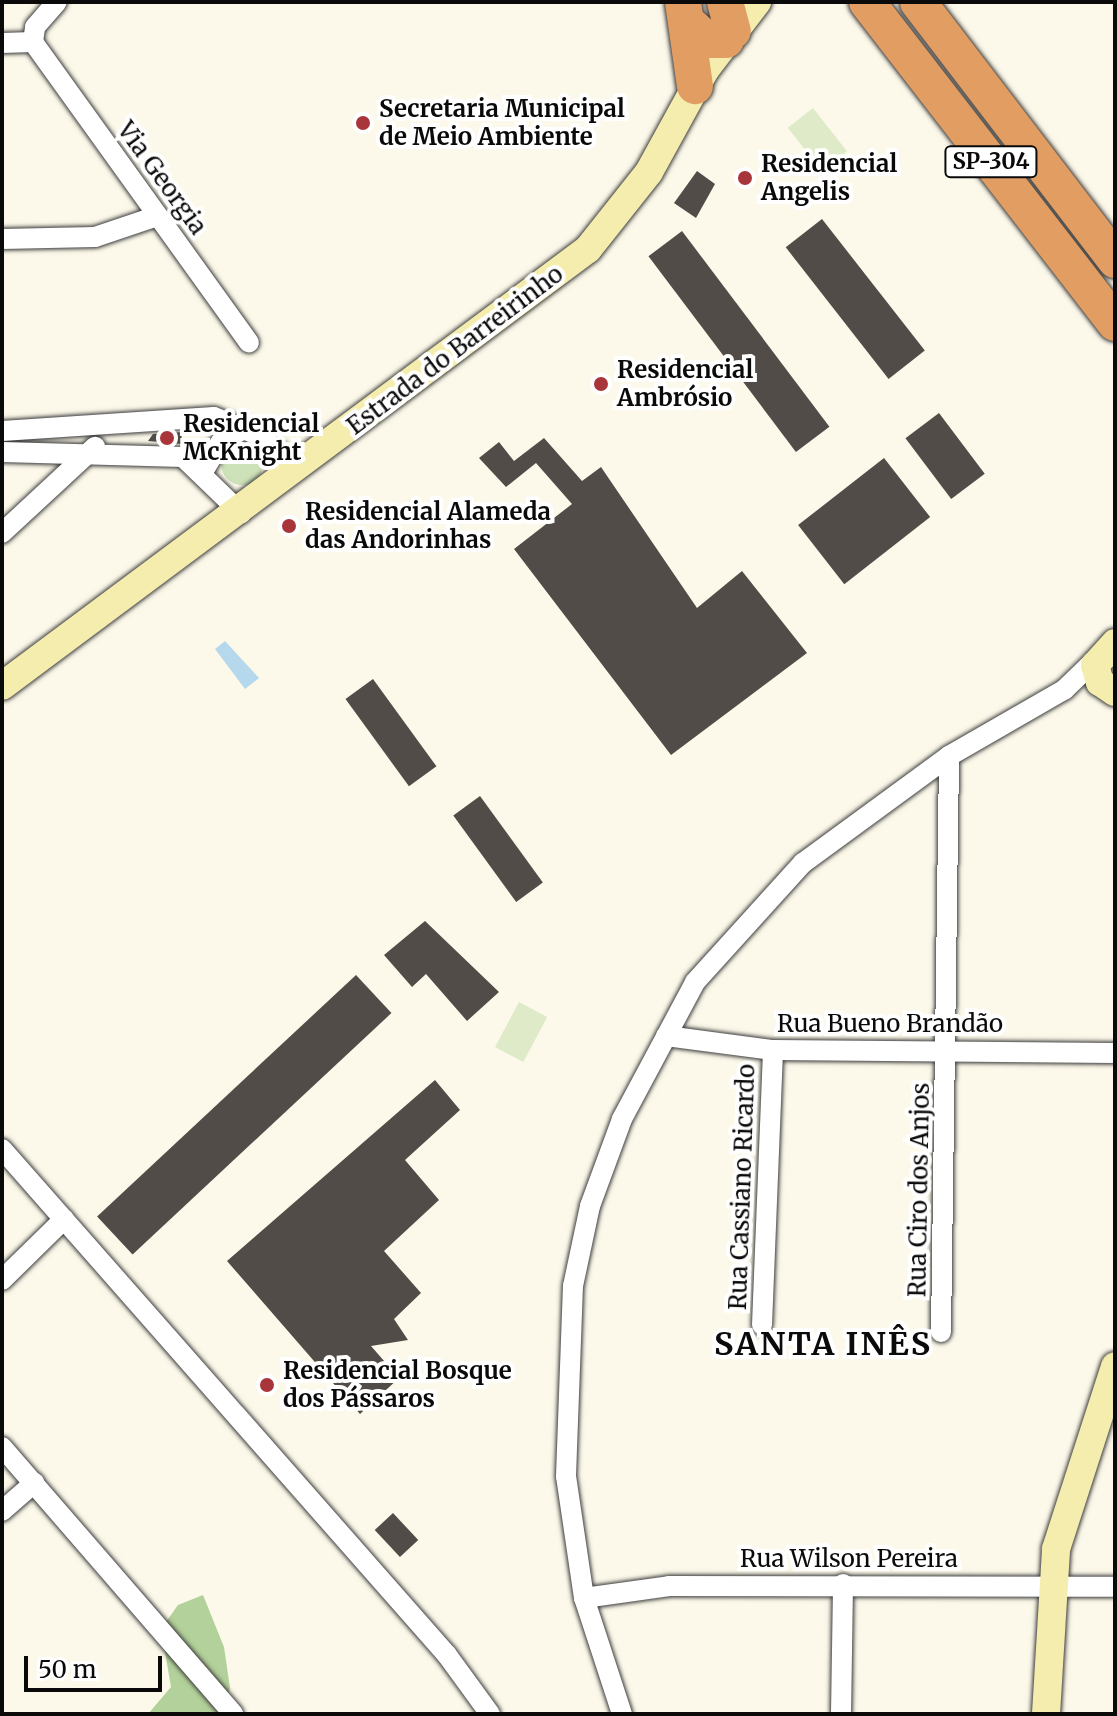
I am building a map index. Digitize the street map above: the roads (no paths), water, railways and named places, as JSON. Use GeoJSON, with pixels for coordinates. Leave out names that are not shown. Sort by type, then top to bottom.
{"type":"FeatureCollection","features":[{"type":"Feature","properties":{"kind":"highway","name":"SP-304"},"geometry":{"type":"LineString","coordinates":[[867,2],[1115,323]]}},
{"type":"Feature","properties":{"kind":"highway","name":"SP-304"},"geometry":{"type":"LineString","coordinates":[[918,2],[1115,260]]}},
{"type":"Feature","properties":{"kind":"highway"},"geometry":{"type":"LineString","coordinates":[[685,12],[707,40],[728,24]]}},
{"type":"Feature","properties":{"kind":"highway"},"geometry":{"type":"LineString","coordinates":[[685,12],[695,86]]}},
{"type":"Feature","properties":{"kind":"main road","name":"Estrada do Barreirinho"},"geometry":{"type":"LineString","coordinates":[[2,686],[241,513],[588,249],[649,172],[728,24],[757,2]]}},
{"type":"Feature","properties":{"kind":"main road"},"geometry":{"type":"LineString","coordinates":[[1106,650],[1112,693]]}},
{"type":"Feature","properties":{"kind":"main road"},"geometry":{"type":"LineString","coordinates":[[1046,1714],[1050,1585],[1066,1509],[1115,1366]]}},
{"type":"Feature","properties":{"kind":"street"},"geometry":{"type":"LineString","coordinates":[[2,43],[33,42],[35,27],[57,2]]}},
{"type":"Feature","properties":{"kind":"street","name":"Via Georgia"},"geometry":{"type":"LineString","coordinates":[[33,42],[249,343]]}},
{"type":"Feature","properties":{"kind":"street"},"geometry":{"type":"LineString","coordinates":[[2,239],[95,237],[157,216]]}},
{"type":"Feature","properties":{"kind":"street"},"geometry":{"type":"LineString","coordinates":[[2,431],[182,417],[245,428],[300,468]]}},
{"type":"Feature","properties":{"kind":"street"},"geometry":{"type":"LineString","coordinates":[[3,529],[93,453],[99,424]]}},
{"type":"Feature","properties":{"kind":"street"},"geometry":{"type":"LineString","coordinates":[[52,487],[57,427]]}},
{"type":"Feature","properties":{"kind":"street"},"geometry":{"type":"LineString","coordinates":[[204,470],[221,442],[245,428]]}},
{"type":"Feature","properties":{"kind":"street"},"geometry":{"type":"LineString","coordinates":[[2,452],[183,457],[204,470],[241,513]]}},
{"type":"Feature","properties":{"kind":"street"},"geometry":{"type":"LineString","coordinates":[[622,1714],[584,1598],[566,1476],[573,1286],[590,1206],[622,1119],[695,982],[793,873],[949,756],[1064,690],[1106,650]]}},
{"type":"Feature","properties":{"kind":"street"},"geometry":{"type":"LineString","coordinates":[[1064,690],[1112,693]]}},
{"type":"Feature","properties":{"kind":"street","name":"Rua Ciro dos Anjos"},"geometry":{"type":"LineString","coordinates":[[941,1332],[949,1049],[949,756]]}},
{"type":"Feature","properties":{"kind":"street","name":"Rua Bueno Brandão"},"geometry":{"type":"LineString","coordinates":[[666,1036],[773,1050],[949,1049],[1115,1053]]}},
{"type":"Feature","properties":{"kind":"street","name":"Rua Cassiano Ricardo"},"geometry":{"type":"LineString","coordinates":[[762,1325],[773,1050]]}},
{"type":"Feature","properties":{"kind":"street"},"geometry":{"type":"LineString","coordinates":[[2,1149],[447,1655],[490,1714]]}},
{"type":"Feature","properties":{"kind":"street"},"geometry":{"type":"LineString","coordinates":[[2,1280],[64,1219]]}},
{"type":"Feature","properties":{"kind":"street"},"geometry":{"type":"LineString","coordinates":[[2,1447],[233,1714]]}},
{"type":"Feature","properties":{"kind":"street"},"geometry":{"type":"LineString","coordinates":[[2,1511],[34,1483]]}},
{"type":"Feature","properties":{"kind":"street"},"geometry":{"type":"LineString","coordinates":[[841,1714],[843,1584]]}},
{"type":"Feature","properties":{"kind":"street","name":"Rua Wilson Pereira"},"geometry":{"type":"LineString","coordinates":[[584,1598],[669,1586],[1115,1587]]}},
{"type":"Feature","properties":{"kind":"water"},"geometry":{"type":"Polygon","coordinates":[[[225,641],[259,678],[245,689],[215,649],[225,641]]]}},
{"type":"Feature","properties":{"kind":"place","name":"Secretaria Municipal de Meio Ambiente"},"geometry":{"type":"Point","coordinates":[363,123]}},
{"type":"Feature","properties":{"kind":"place","name":"Residencial Angelis"},"geometry":{"type":"Point","coordinates":[745,178]}},
{"type":"Feature","properties":{"kind":"place","name":"Residencial Ambrósio"},"geometry":{"type":"Point","coordinates":[601,384]}},
{"type":"Feature","properties":{"kind":"place","name":"Residencial McKnight"},"geometry":{"type":"Point","coordinates":[167,438]}},
{"type":"Feature","properties":{"kind":"place","name":"Residencial Alameda das Andorinhas"},"geometry":{"type":"Point","coordinates":[289,526]}},
{"type":"Feature","properties":{"kind":"place","name":"Residencial Bosque dos Pássaros"},"geometry":{"type":"Point","coordinates":[267,1385]}},
{"type":"Feature","properties":{"kind":"district","name":"SANTA INÊS"},"geometry":{"type":"Point","coordinates":[823,1344]}}]}
